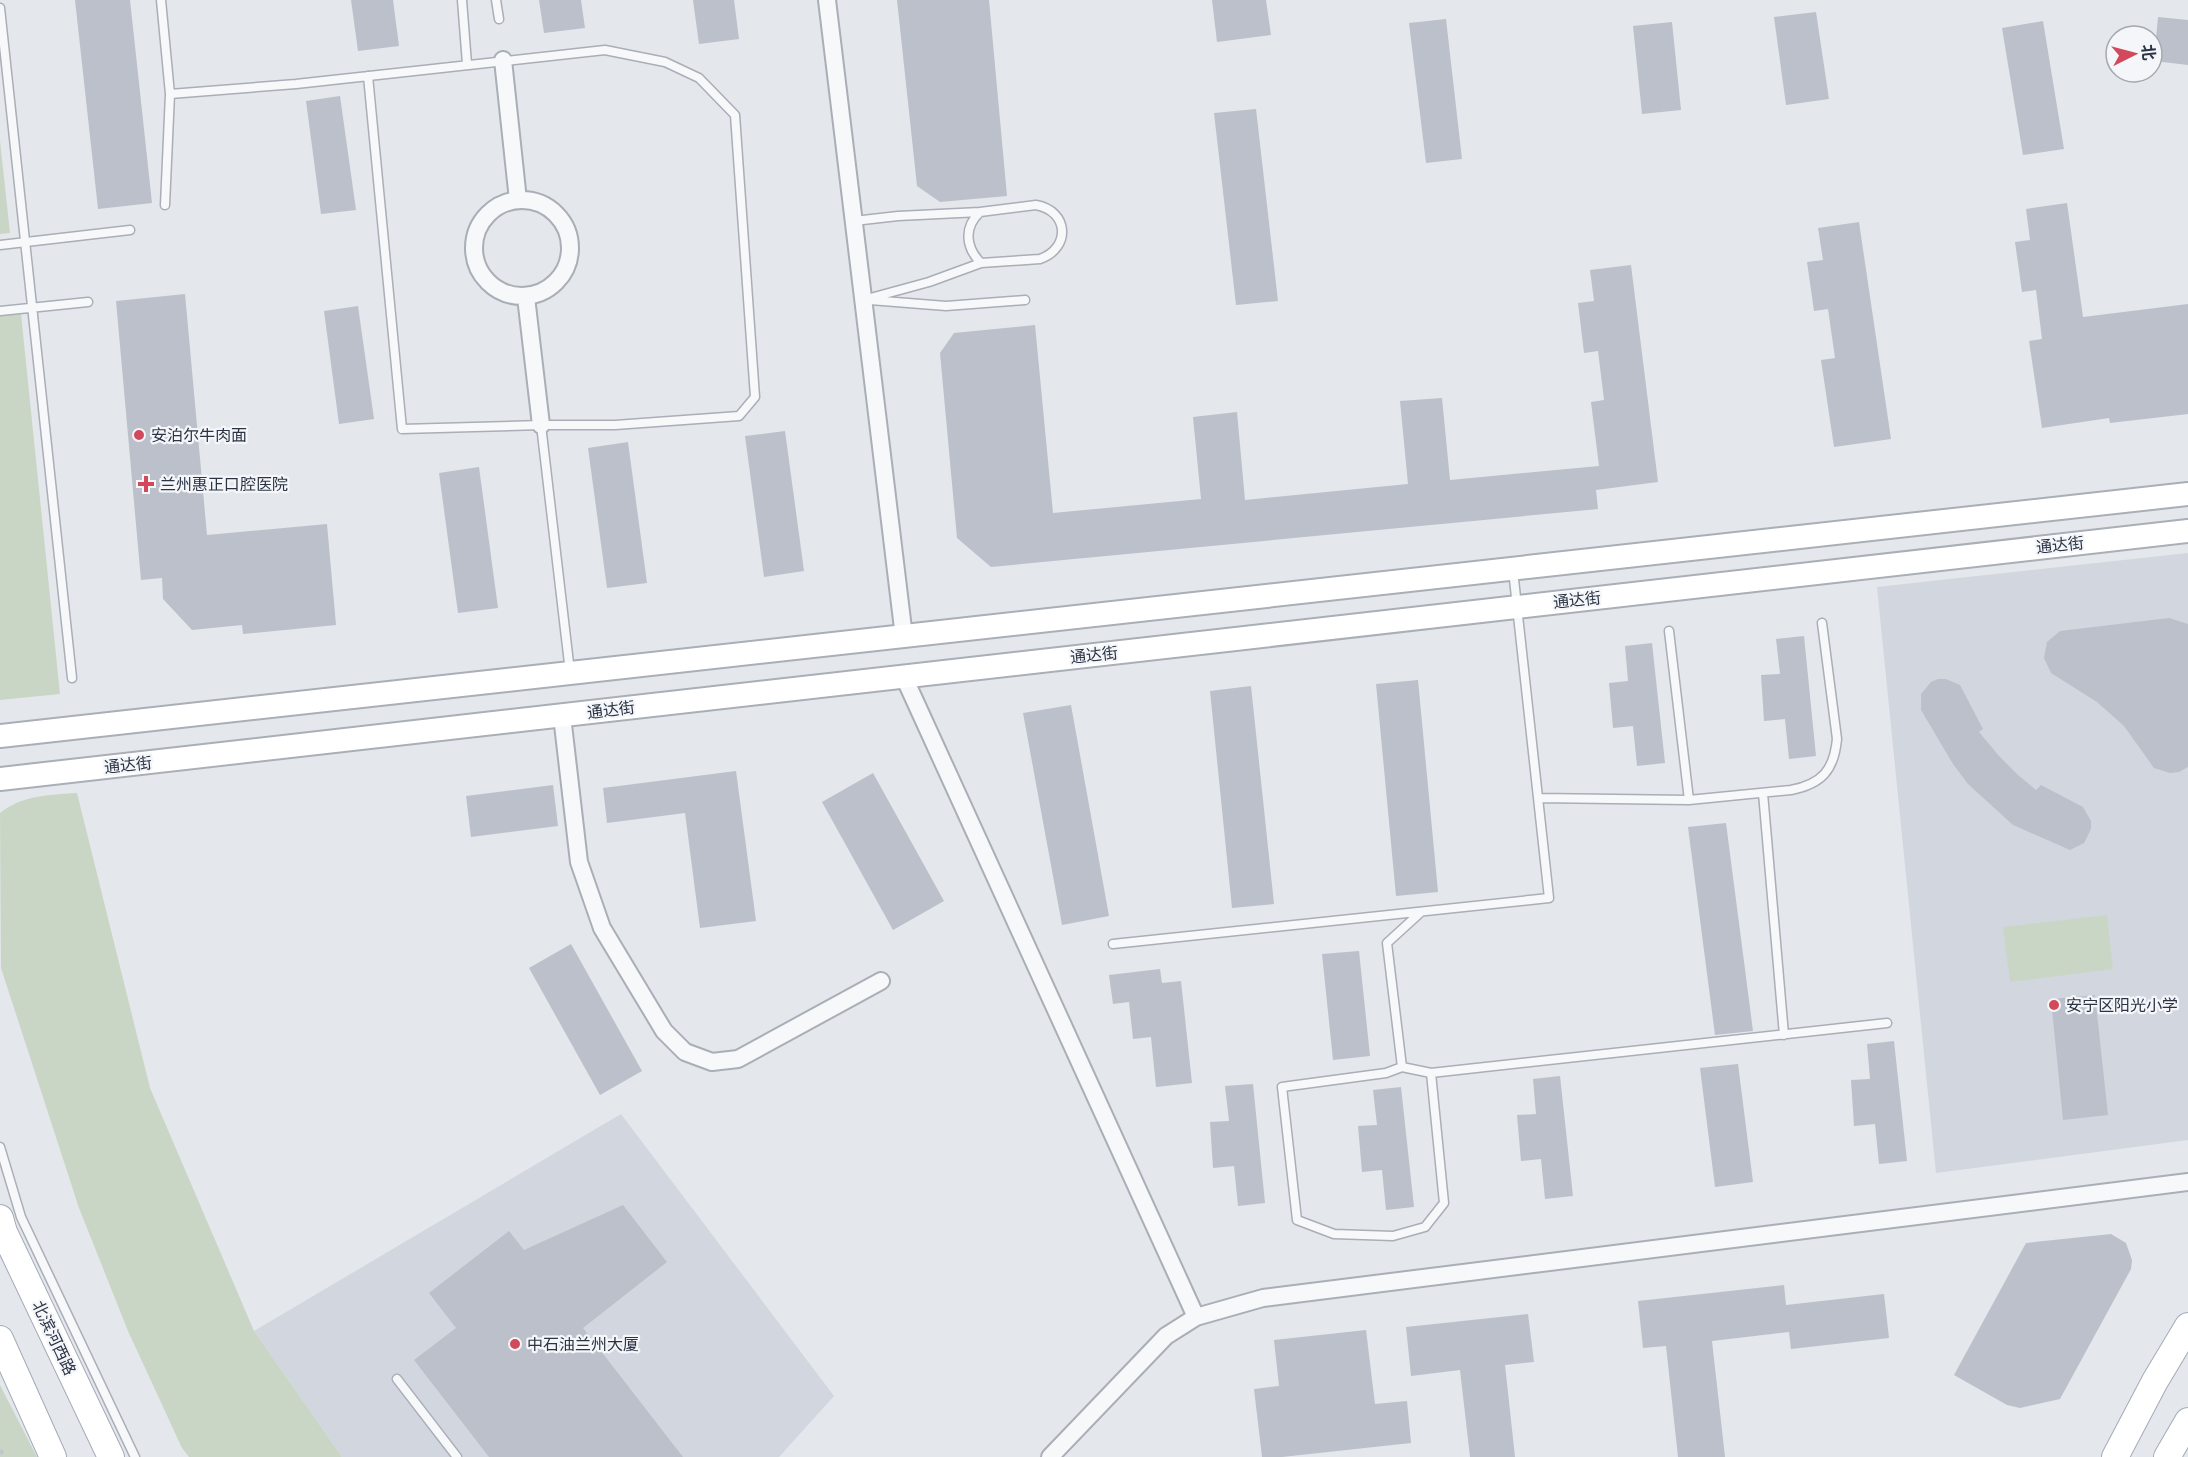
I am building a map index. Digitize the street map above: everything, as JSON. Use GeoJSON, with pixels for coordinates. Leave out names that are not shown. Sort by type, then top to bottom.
{"type":"FeatureCollection","features":[{"type":"Feature","properties":{"kind":"main road"},"geometry":{"type":"LineString","coordinates":[[0,736],[2188,494]]}},
{"type":"Feature","properties":{"kind":"main road","name":"通达街"},"geometry":{"type":"LineString","coordinates":[[0,779],[2188,531]]}},
{"type":"Feature","properties":{"kind":"main road","name":"北滨河西路"},"geometry":{"type":"LineString","coordinates":[[0,1218],[4,1232],[111,1457]]}},
{"type":"Feature","properties":{"kind":"main road"},"geometry":{"type":"LineString","coordinates":[[2115,1457],[2155,1381],[2188,1326]]}},
{"type":"Feature","properties":{"kind":"main road"},"geometry":{"type":"LineString","coordinates":[[0,1339],[53,1457]]}},
{"type":"Feature","properties":{"kind":"main road"},"geometry":{"type":"LineString","coordinates":[[2167,1457],[2188,1421]]}},
{"type":"Feature","properties":{"kind":"street"},"geometry":{"type":"LineString","coordinates":[[827,0],[904,637]]}},
{"type":"Feature","properties":{"kind":"street"},"geometry":{"type":"LineString","coordinates":[[503,60],[518,200]]}},
{"type":"Feature","properties":{"kind":"street"},"geometry":{"type":"LineString","coordinates":[[518,200],[536,202],[553,211],[565,226],[570,244],[568,263],[559,279],[544,291],[526,297],[508,294],[491,285],[479,271],[474,253],[476,234],[485,217],[500,205],[518,200]]}},
{"type":"Feature","properties":{"kind":"street"},"geometry":{"type":"LineString","coordinates":[[526,297],[542,425]]}},
{"type":"Feature","properties":{"kind":"street"},"geometry":{"type":"LineString","coordinates":[[904,676],[1196,1317]]}},
{"type":"Feature","properties":{"kind":"street"},"geometry":{"type":"LineString","coordinates":[[562,716],[579,862],[602,928],[664,1031],[685,1052],[712,1062],[738,1059],[881,981]]}},
{"type":"Feature","properties":{"kind":"street"},"geometry":{"type":"LineString","coordinates":[[1050,1457],[1166,1336],[1196,1317],[1263,1298],[2188,1182]]}},
{"type":"Feature","properties":{"kind":"lane"},"geometry":{"type":"LineString","coordinates":[[161,0],[170,94],[165,205]]}},
{"type":"Feature","properties":{"kind":"lane"},"geometry":{"type":"LineString","coordinates":[[462,0],[467,64]]}},
{"type":"Feature","properties":{"kind":"lane"},"geometry":{"type":"LineString","coordinates":[[496,0],[499,20]]}},
{"type":"Feature","properties":{"kind":"lane"},"geometry":{"type":"LineString","coordinates":[[0,8],[72,678]]}},
{"type":"Feature","properties":{"kind":"lane"},"geometry":{"type":"LineString","coordinates":[[170,94],[296,84],[503,60],[605,50],[665,62],[699,78],[735,115],[755,396],[739,416],[615,425],[402,429],[368,76]]}},
{"type":"Feature","properties":{"kind":"lane"},"geometry":{"type":"LineString","coordinates":[[854,221],[980,212],[1036,205],[1045,207],[1058,217],[1063,233],[1056,250],[1049,256],[1040,259],[981,263],[929,282],[863,300]]}},
{"type":"Feature","properties":{"kind":"lane"},"geometry":{"type":"LineString","coordinates":[[980,212],[970,224],[968,239],[970,248],[981,263]]}},
{"type":"Feature","properties":{"kind":"lane"},"geometry":{"type":"LineString","coordinates":[[0,245],[130,230]]}},
{"type":"Feature","properties":{"kind":"lane"},"geometry":{"type":"LineString","coordinates":[[863,300],[946,306],[1025,300]]}},
{"type":"Feature","properties":{"kind":"lane"},"geometry":{"type":"LineString","coordinates":[[0,311],[88,302]]}},
{"type":"Feature","properties":{"kind":"lane"},"geometry":{"type":"LineString","coordinates":[[542,425],[570,674]]}},
{"type":"Feature","properties":{"kind":"lane"},"geometry":{"type":"LineString","coordinates":[[1113,944],[1549,898],[1513,569]]}},
{"type":"Feature","properties":{"kind":"lane"},"geometry":{"type":"LineString","coordinates":[[1538,798],[1689,800],[1806,787],[1825,774],[1836,754],[1837,739],[1822,622]]}},
{"type":"Feature","properties":{"kind":"lane"},"geometry":{"type":"LineString","coordinates":[[1669,632],[1689,800]]}},
{"type":"Feature","properties":{"kind":"lane"},"geometry":{"type":"LineString","coordinates":[[1763,793],[1784,1035]]}},
{"type":"Feature","properties":{"kind":"lane"},"geometry":{"type":"LineString","coordinates":[[1402,1067],[1387,943],[1421,912]]}},
{"type":"Feature","properties":{"kind":"lane"},"geometry":{"type":"LineString","coordinates":[[1431,1073],[1444,1203],[1425,1227],[1393,1236],[1334,1234],[1297,1220],[1282,1087],[1386,1073],[1402,1067],[1431,1073],[1887,1023]]}},
{"type":"Feature","properties":{"kind":"lane"},"geometry":{"type":"LineString","coordinates":[[0,1146],[21,1216],[135,1457]]}},
{"type":"Feature","properties":{"kind":"lane"},"geometry":{"type":"LineString","coordinates":[[397,1379],[458,1457]]}},
{"type":"Feature","properties":{"kind":"path"},"geometry":{"type":"LineString","coordinates":[[0,1450],[5,1457]]}},
{"type":"Feature","properties":{"kind":"shaded area"},"geometry":{"type":"Polygon","coordinates":[[[2188,553],[2188,1140],[1936,1173],[1877,587],[2188,553]]]}},
{"type":"Feature","properties":{"kind":"shaded area"},"geometry":{"type":"Polygon","coordinates":[[[621,1114],[834,1396],[779,1457],[342,1457],[254,1331],[621,1114]]]}},
{"type":"Feature","properties":{"kind":"green space"},"geometry":{"type":"Polygon","coordinates":[[[0,141],[10,233],[0,234],[0,141]]]}},
{"type":"Feature","properties":{"kind":"green space"},"geometry":{"type":"Polygon","coordinates":[[[21,314],[60,694],[0,700],[0,316],[21,314]]]}},
{"type":"Feature","properties":{"kind":"green space"},"geometry":{"type":"Polygon","coordinates":[[[77,793],[150,1088],[254,1331],[342,1457],[189,1457],[182,1448],[128,1331],[79,1208],[1,968],[0,813],[27,799],[77,793]]]}},
{"type":"Feature","properties":{"kind":"green space"},"geometry":{"type":"Polygon","coordinates":[[[2107,915],[2113,969],[2010,982],[2003,927],[2107,915]]]}},
{"type":"Feature","properties":{"kind":"green space"},"geometry":{"type":"Polygon","coordinates":[[[0,1385],[37,1457],[0,1457],[0,1385]]]}},
{"type":"Feature","properties":{"kind":"building"},"geometry":{"type":"Polygon","coordinates":[[[75,0],[130,0],[152,203],[98,209],[75,0]]]}},
{"type":"Feature","properties":{"kind":"building"},"geometry":{"type":"Polygon","coordinates":[[[351,0],[393,0],[399,46],[358,51],[351,0]]]}},
{"type":"Feature","properties":{"kind":"building"},"geometry":{"type":"Polygon","coordinates":[[[539,0],[581,0],[585,28],[544,33],[539,0]]]}},
{"type":"Feature","properties":{"kind":"building"},"geometry":{"type":"Polygon","coordinates":[[[693,0],[734,0],[739,39],[699,44],[693,0]]]}},
{"type":"Feature","properties":{"kind":"building"},"geometry":{"type":"Polygon","coordinates":[[[897,0],[989,0],[1007,196],[940,202],[917,186],[897,0]]]}},
{"type":"Feature","properties":{"kind":"building"},"geometry":{"type":"Polygon","coordinates":[[[1212,0],[1266,0],[1271,35],[1217,42],[1212,0]]]}},
{"type":"Feature","properties":{"kind":"building"},"geometry":{"type":"Polygon","coordinates":[[[1816,12],[1829,99],[1786,105],[1774,17],[1816,12]]]}},
{"type":"Feature","properties":{"kind":"building"},"geometry":{"type":"Polygon","coordinates":[[[2158,17],[2188,20],[2188,65],[2164,62],[2164,24],[2157,24],[2158,17]]]}},
{"type":"Feature","properties":{"kind":"building"},"geometry":{"type":"Polygon","coordinates":[[[1446,19],[1462,159],[1426,163],[1409,23],[1446,19]]]}},
{"type":"Feature","properties":{"kind":"building"},"geometry":{"type":"Polygon","coordinates":[[[2043,21],[2064,149],[2023,155],[2002,28],[2043,21]]]}},
{"type":"Feature","properties":{"kind":"building"},"geometry":{"type":"Polygon","coordinates":[[[1672,22],[1681,110],[1642,114],[1633,26],[1672,22]]]}},
{"type":"Feature","properties":{"kind":"building"},"geometry":{"type":"Polygon","coordinates":[[[340,96],[356,210],[321,214],[306,101],[340,96]]]}},
{"type":"Feature","properties":{"kind":"building"},"geometry":{"type":"Polygon","coordinates":[[[1256,109],[1278,301],[1236,305],[1214,113],[1256,109]]]}},
{"type":"Feature","properties":{"kind":"building"},"geometry":{"type":"Polygon","coordinates":[[[2067,203],[2083,317],[2188,304],[2188,414],[2110,423],[2109,418],[2042,428],[2029,341],[2042,339],[2036,290],[2022,292],[2015,242],[2030,240],[2026,209],[2067,203]]]}},
{"type":"Feature","properties":{"kind":"building"},"geometry":{"type":"Polygon","coordinates":[[[1859,222],[1891,439],[1834,447],[1821,360],[1835,358],[1828,309],[1814,311],[1807,262],[1823,260],[1818,228],[1859,222]]]}},
{"type":"Feature","properties":{"kind":"building"},"geometry":{"type":"Polygon","coordinates":[[[1631,265],[1658,482],[1596,490],[1598,509],[991,567],[957,538],[940,353],[954,333],[1035,325],[1053,513],[1201,499],[1193,417],[1237,412],[1245,500],[1408,484],[1400,401],[1442,398],[1450,480],[1599,466],[1591,402],[1604,400],[1598,351],[1584,353],[1578,303],[1594,301],[1590,270],[1631,265]]]}},
{"type":"Feature","properties":{"kind":"building"},"geometry":{"type":"Polygon","coordinates":[[[185,294],[207,535],[327,524],[336,625],[243,634],[242,625],[192,630],[163,599],[162,578],[141,580],[116,301],[185,294]]]}},
{"type":"Feature","properties":{"kind":"building"},"geometry":{"type":"Polygon","coordinates":[[[358,306],[374,419],[339,424],[324,311],[358,306]]]}},
{"type":"Feature","properties":{"kind":"building"},"geometry":{"type":"Polygon","coordinates":[[[785,431],[804,571],[764,577],[745,436],[785,431]]]}},
{"type":"Feature","properties":{"kind":"building"},"geometry":{"type":"Polygon","coordinates":[[[628,442],[647,583],[607,588],[588,448],[628,442]]]}},
{"type":"Feature","properties":{"kind":"building"},"geometry":{"type":"Polygon","coordinates":[[[479,467],[498,608],[458,613],[439,473],[479,467]]]}},
{"type":"Feature","properties":{"kind":"building"},"geometry":{"type":"Polygon","coordinates":[[[2169,618],[2188,624],[2188,767],[2179,772],[2170,773],[2154,768],[2124,726],[2097,702],[2051,673],[2044,658],[2047,642],[2060,631],[2169,618]]]}},
{"type":"Feature","properties":{"kind":"building"},"geometry":{"type":"Polygon","coordinates":[[[1804,636],[1816,756],[1789,759],[1785,719],[1764,721],[1761,675],[1780,674],[1776,639],[1804,636]]]}},
{"type":"Feature","properties":{"kind":"building"},"geometry":{"type":"Polygon","coordinates":[[[1652,643],[1665,763],[1637,766],[1633,726],[1613,728],[1609,683],[1628,681],[1625,646],[1652,643]]]}},
{"type":"Feature","properties":{"kind":"building"},"geometry":{"type":"Polygon","coordinates":[[[1946,679],[1960,685],[1983,729],[1979,732],[2018,775],[2036,790],[2041,785],[2083,807],[2091,821],[2091,829],[2084,843],[2070,850],[2013,825],[1968,784],[1953,764],[1921,710],[1921,694],[1931,682],[1946,679]]]}},
{"type":"Feature","properties":{"kind":"building"},"geometry":{"type":"Polygon","coordinates":[[[1418,680],[1438,892],[1396,896],[1376,684],[1418,680]]]}},
{"type":"Feature","properties":{"kind":"building"},"geometry":{"type":"Polygon","coordinates":[[[1251,686],[1274,904],[1232,908],[1210,691],[1251,686]]]}},
{"type":"Feature","properties":{"kind":"building"},"geometry":{"type":"Polygon","coordinates":[[[1071,705],[1109,916],[1062,925],[1023,713],[1071,705]]]}},
{"type":"Feature","properties":{"kind":"building"},"geometry":{"type":"Polygon","coordinates":[[[736,771],[756,921],[700,928],[685,813],[607,823],[603,788],[736,771]]]}},
{"type":"Feature","properties":{"kind":"building"},"geometry":{"type":"Polygon","coordinates":[[[873,773],[944,901],[893,930],[822,802],[873,773]]]}},
{"type":"Feature","properties":{"kind":"building"},"geometry":{"type":"Polygon","coordinates":[[[553,785],[558,826],[471,837],[466,796],[553,785]]]}},
{"type":"Feature","properties":{"kind":"building"},"geometry":{"type":"Polygon","coordinates":[[[1726,823],[1753,1031],[1715,1035],[1688,827],[1726,823]]]}},
{"type":"Feature","properties":{"kind":"building"},"geometry":{"type":"Polygon","coordinates":[[[571,944],[642,1071],[600,1095],[529,968],[571,944]]]}},
{"type":"Feature","properties":{"kind":"building"},"geometry":{"type":"Polygon","coordinates":[[[1359,951],[1370,1056],[1333,1060],[1322,954],[1359,951]]]}},
{"type":"Feature","properties":{"kind":"building"},"geometry":{"type":"Polygon","coordinates":[[[1160,969],[1162,983],[1181,981],[1192,1083],[1156,1087],[1151,1037],[1133,1039],[1129,1002],[1113,1004],[1109,975],[1160,969]]]}},
{"type":"Feature","properties":{"kind":"building"},"geometry":{"type":"Polygon","coordinates":[[[2095,995],[2108,1115],[2063,1120],[2051,999],[2095,995]]]}},
{"type":"Feature","properties":{"kind":"building"},"geometry":{"type":"Polygon","coordinates":[[[1894,1041],[1907,1161],[1879,1164],[1875,1124],[1854,1126],[1851,1080],[1870,1079],[1867,1044],[1894,1041]]]}},
{"type":"Feature","properties":{"kind":"building"},"geometry":{"type":"Polygon","coordinates":[[[1738,1064],[1753,1182],[1715,1187],[1700,1068],[1738,1064]]]}},
{"type":"Feature","properties":{"kind":"building"},"geometry":{"type":"Polygon","coordinates":[[[1560,1076],[1573,1196],[1545,1199],[1541,1159],[1521,1161],[1517,1115],[1536,1114],[1533,1079],[1560,1076]]]}},
{"type":"Feature","properties":{"kind":"building"},"geometry":{"type":"Polygon","coordinates":[[[1253,1084],[1265,1203],[1238,1206],[1234,1166],[1213,1168],[1210,1122],[1229,1121],[1225,1086],[1253,1084]]]}},
{"type":"Feature","properties":{"kind":"building"},"geometry":{"type":"Polygon","coordinates":[[[1401,1087],[1414,1207],[1386,1210],[1382,1170],[1362,1172],[1358,1126],[1377,1125],[1373,1090],[1401,1087]]]}},
{"type":"Feature","properties":{"kind":"building","name":"中石油兰州大厦"},"geometry":{"type":"Polygon","coordinates":[[[623,1205],[667,1262],[583,1328],[683,1457],[489,1457],[414,1360],[456,1328],[429,1293],[509,1231],[524,1250],[623,1205]]]}},
{"type":"Feature","properties":{"kind":"building"},"geometry":{"type":"Polygon","coordinates":[[[2111,1234],[2126,1243],[2132,1260],[2131,1269],[2060,1399],[2020,1408],[2007,1405],[1954,1375],[2026,1243],[2111,1234]]]}},
{"type":"Feature","properties":{"kind":"building"},"geometry":{"type":"Polygon","coordinates":[[[1784,1285],[1786,1305],[1884,1294],[1889,1338],[1791,1349],[1789,1332],[1712,1341],[1725,1457],[1678,1457],[1666,1346],[1643,1348],[1638,1301],[1784,1285]]]}},
{"type":"Feature","properties":{"kind":"building"},"geometry":{"type":"Polygon","coordinates":[[[1528,1314],[1534,1362],[1505,1365],[1515,1457],[1470,1457],[1460,1370],[1411,1376],[1406,1327],[1528,1314]]]}},
{"type":"Feature","properties":{"kind":"building"},"geometry":{"type":"Polygon","coordinates":[[[1366,1330],[1375,1404],[1407,1401],[1411,1443],[1282,1457],[1262,1457],[1254,1389],[1279,1386],[1274,1340],[1366,1330]]]}},
{"type":"Feature","properties":{"kind":"place","name":"安泊尔牛肉面"},"geometry":{"type":"Point","coordinates":[139,435]}},
{"type":"Feature","properties":{"kind":"place","name":"兰州惠正口腔医院"},"geometry":{"type":"Point","coordinates":[146,484]}},
{"type":"Feature","properties":{"kind":"place","name":"安宁区阳光小学"},"geometry":{"type":"Point","coordinates":[2054,1005]}},
{"type":"Feature","properties":{"kind":"place","name":"中石油兰州大厦"},"geometry":{"type":"Point","coordinates":[515,1344]}}]}
